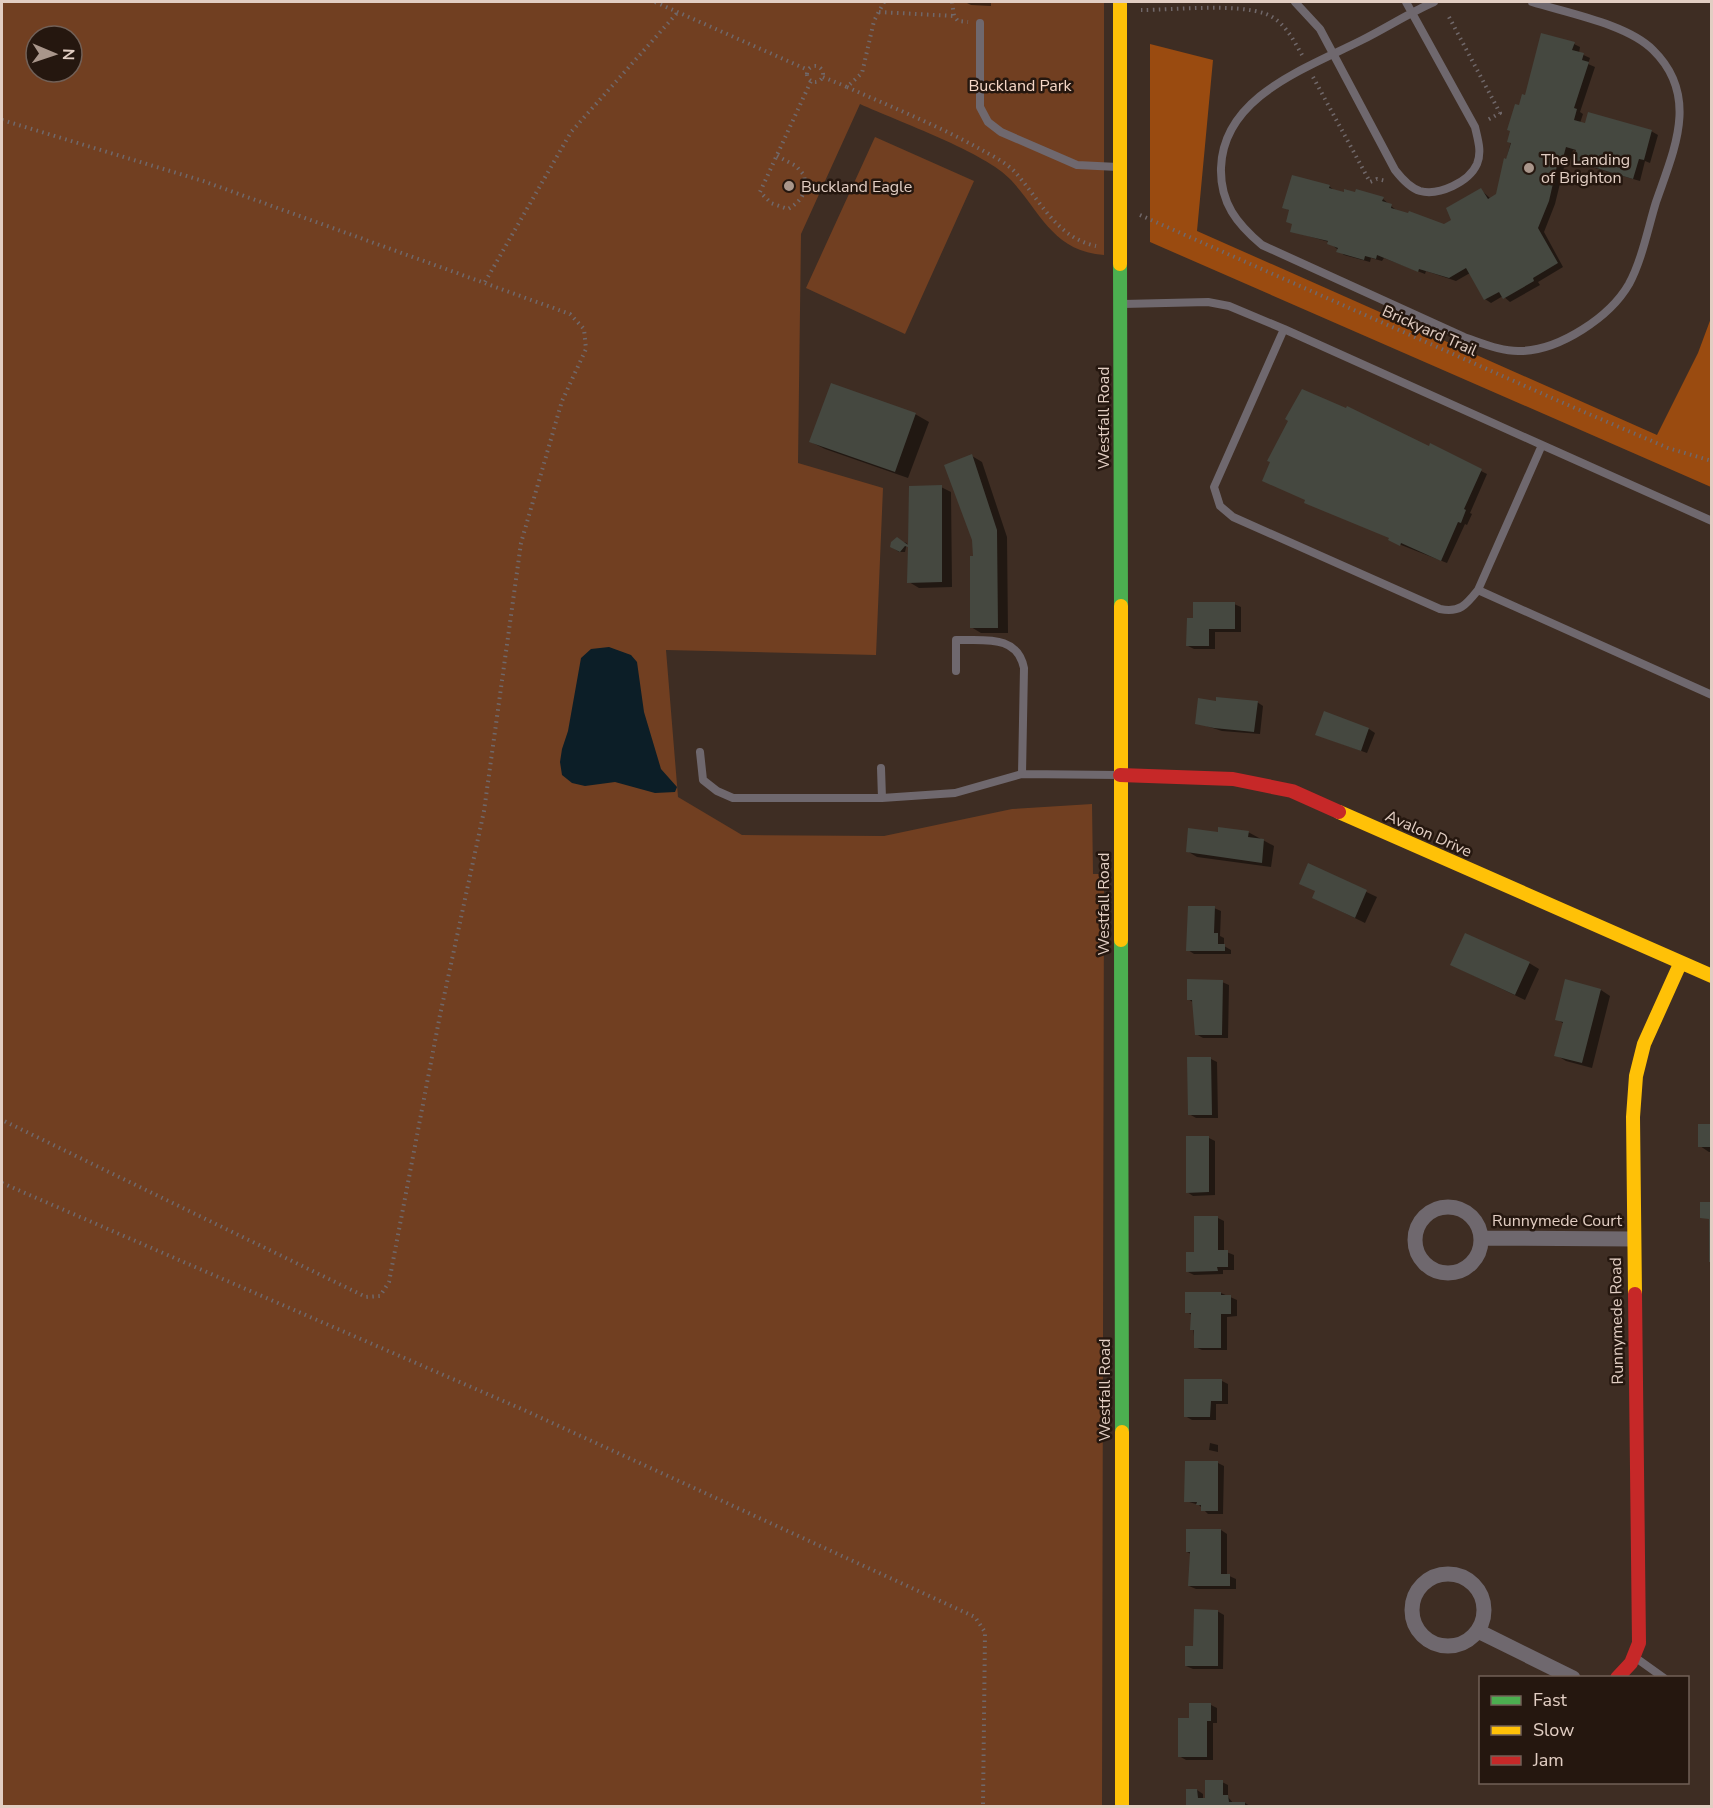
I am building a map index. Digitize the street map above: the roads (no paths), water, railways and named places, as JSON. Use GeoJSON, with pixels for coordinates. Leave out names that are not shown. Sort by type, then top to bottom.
{"type":"FeatureCollection","features":[{"type":"Feature","properties":{"kind":"street","name":"Westfall Road"},"geometry":{"type":"LineString","coordinates":[[1120,2],[1122,1806]]}},
{"type":"Feature","properties":{"kind":"street","name":"Avalon Drive"},"geometry":{"type":"LineString","coordinates":[[1120,775],[1233,779],[1292,791],[1680,964],[1712,976]]}},
{"type":"Feature","properties":{"kind":"street","name":"Runnymede Road"},"geometry":{"type":"LineString","coordinates":[[1635,1657],[1639,1643],[1633,1117],[1636,1076],[1644,1044],[1680,964]]}},
{"type":"Feature","properties":{"kind":"street","name":"Runnymede Court"},"geometry":{"type":"LineString","coordinates":[[1443,1206],[1465,1211],[1474,1218],[1482,1238],[1476,1259],[1459,1272],[1448,1274],[1427,1266],[1416,1248],[1418,1226],[1424,1216],[1443,1206]]}},
{"type":"Feature","properties":{"kind":"street","name":"Runnymede Court"},"geometry":{"type":"LineString","coordinates":[[1482,1238],[1633,1239]]}},
{"type":"Feature","properties":{"kind":"street"},"geometry":{"type":"LineString","coordinates":[[1442,1574],[1454,1574],[1466,1578],[1475,1586],[1483,1602],[1483,1620],[1478,1631],[1465,1642],[1448,1647],[1425,1639],[1417,1630],[1411,1607],[1421,1585],[1442,1574]]}},
{"type":"Feature","properties":{"kind":"street"},"geometry":{"type":"LineString","coordinates":[[1478,1631],[1571,1676]]}},
{"type":"Feature","properties":{"kind":"street"},"geometry":{"type":"LineString","coordinates":[[1618,1676],[1626,1670],[1635,1657]]}},
{"type":"Feature","properties":{"kind":"lane"},"geometry":{"type":"LineString","coordinates":[[1295,2],[1320,29],[1395,171],[1405,182],[1419,191],[1436,192],[1467,177],[1477,164],[1480,147],[1475,128],[1406,2]]}},
{"type":"Feature","properties":{"kind":"lane"},"geometry":{"type":"LineString","coordinates":[[1434,2],[1334,53],[1247,106],[1231,129],[1222,152],[1221,181],[1228,209],[1240,226],[1262,245],[1464,337],[1491,347],[1521,351],[1548,346],[1595,322],[1616,304],[1630,282],[1678,136],[1681,106],[1671,74],[1653,49],[1628,33],[1532,2]]}},
{"type":"Feature","properties":{"kind":"lane"},"geometry":{"type":"LineString","coordinates":[[980,23],[980,107],[988,122],[1001,132],[1077,165],[1119,167]]}},
{"type":"Feature","properties":{"kind":"lane"},"geometry":{"type":"LineString","coordinates":[[1119,304],[1208,302],[1229,306],[1712,521]]}},
{"type":"Feature","properties":{"kind":"lane"},"geometry":{"type":"LineString","coordinates":[[1284,329],[1214,488],[1220,506],[1233,517],[1440,609],[1451,611],[1465,607],[1478,590],[1542,445]]}},
{"type":"Feature","properties":{"kind":"lane"},"geometry":{"type":"LineString","coordinates":[[1478,590],[1712,695]]}},
{"type":"Feature","properties":{"kind":"lane"},"geometry":{"type":"LineString","coordinates":[[956,671],[956,640],[1006,642],[1022,656],[1024,668],[1022,774]]}},
{"type":"Feature","properties":{"kind":"lane"},"geometry":{"type":"LineString","coordinates":[[700,752],[703,780],[717,791],[733,798],[882,798],[955,793],[1022,774],[1120,775]]}},
{"type":"Feature","properties":{"kind":"lane"},"geometry":{"type":"LineString","coordinates":[[881,768],[882,798]]}},
{"type":"Feature","properties":{"kind":"lane"},"geometry":{"type":"LineString","coordinates":[[1635,1657],[1663,1676]]}},
{"type":"Feature","properties":{"kind":"water"},"geometry":{"type":"Polygon","coordinates":[[[609,647],[631,655],[637,662],[644,712],[661,769],[677,787],[675,792],[655,793],[615,782],[585,786],[572,783],[562,775],[560,762],[562,749],[568,731],[581,658],[591,649],[609,647]]]}},
{"type":"Feature","properties":{"kind":"place","name":"The Landing of Brighton"},"geometry":{"type":"Point","coordinates":[1529,168]}},
{"type":"Feature","properties":{"kind":"place","name":"Buckland Eagle"},"geometry":{"type":"Point","coordinates":[789,186]}},
{"type":"Feature","properties":{"kind":"park label","name":"Buckland Park"},"geometry":{"type":"Point","coordinates":[1020,85]}}]}
